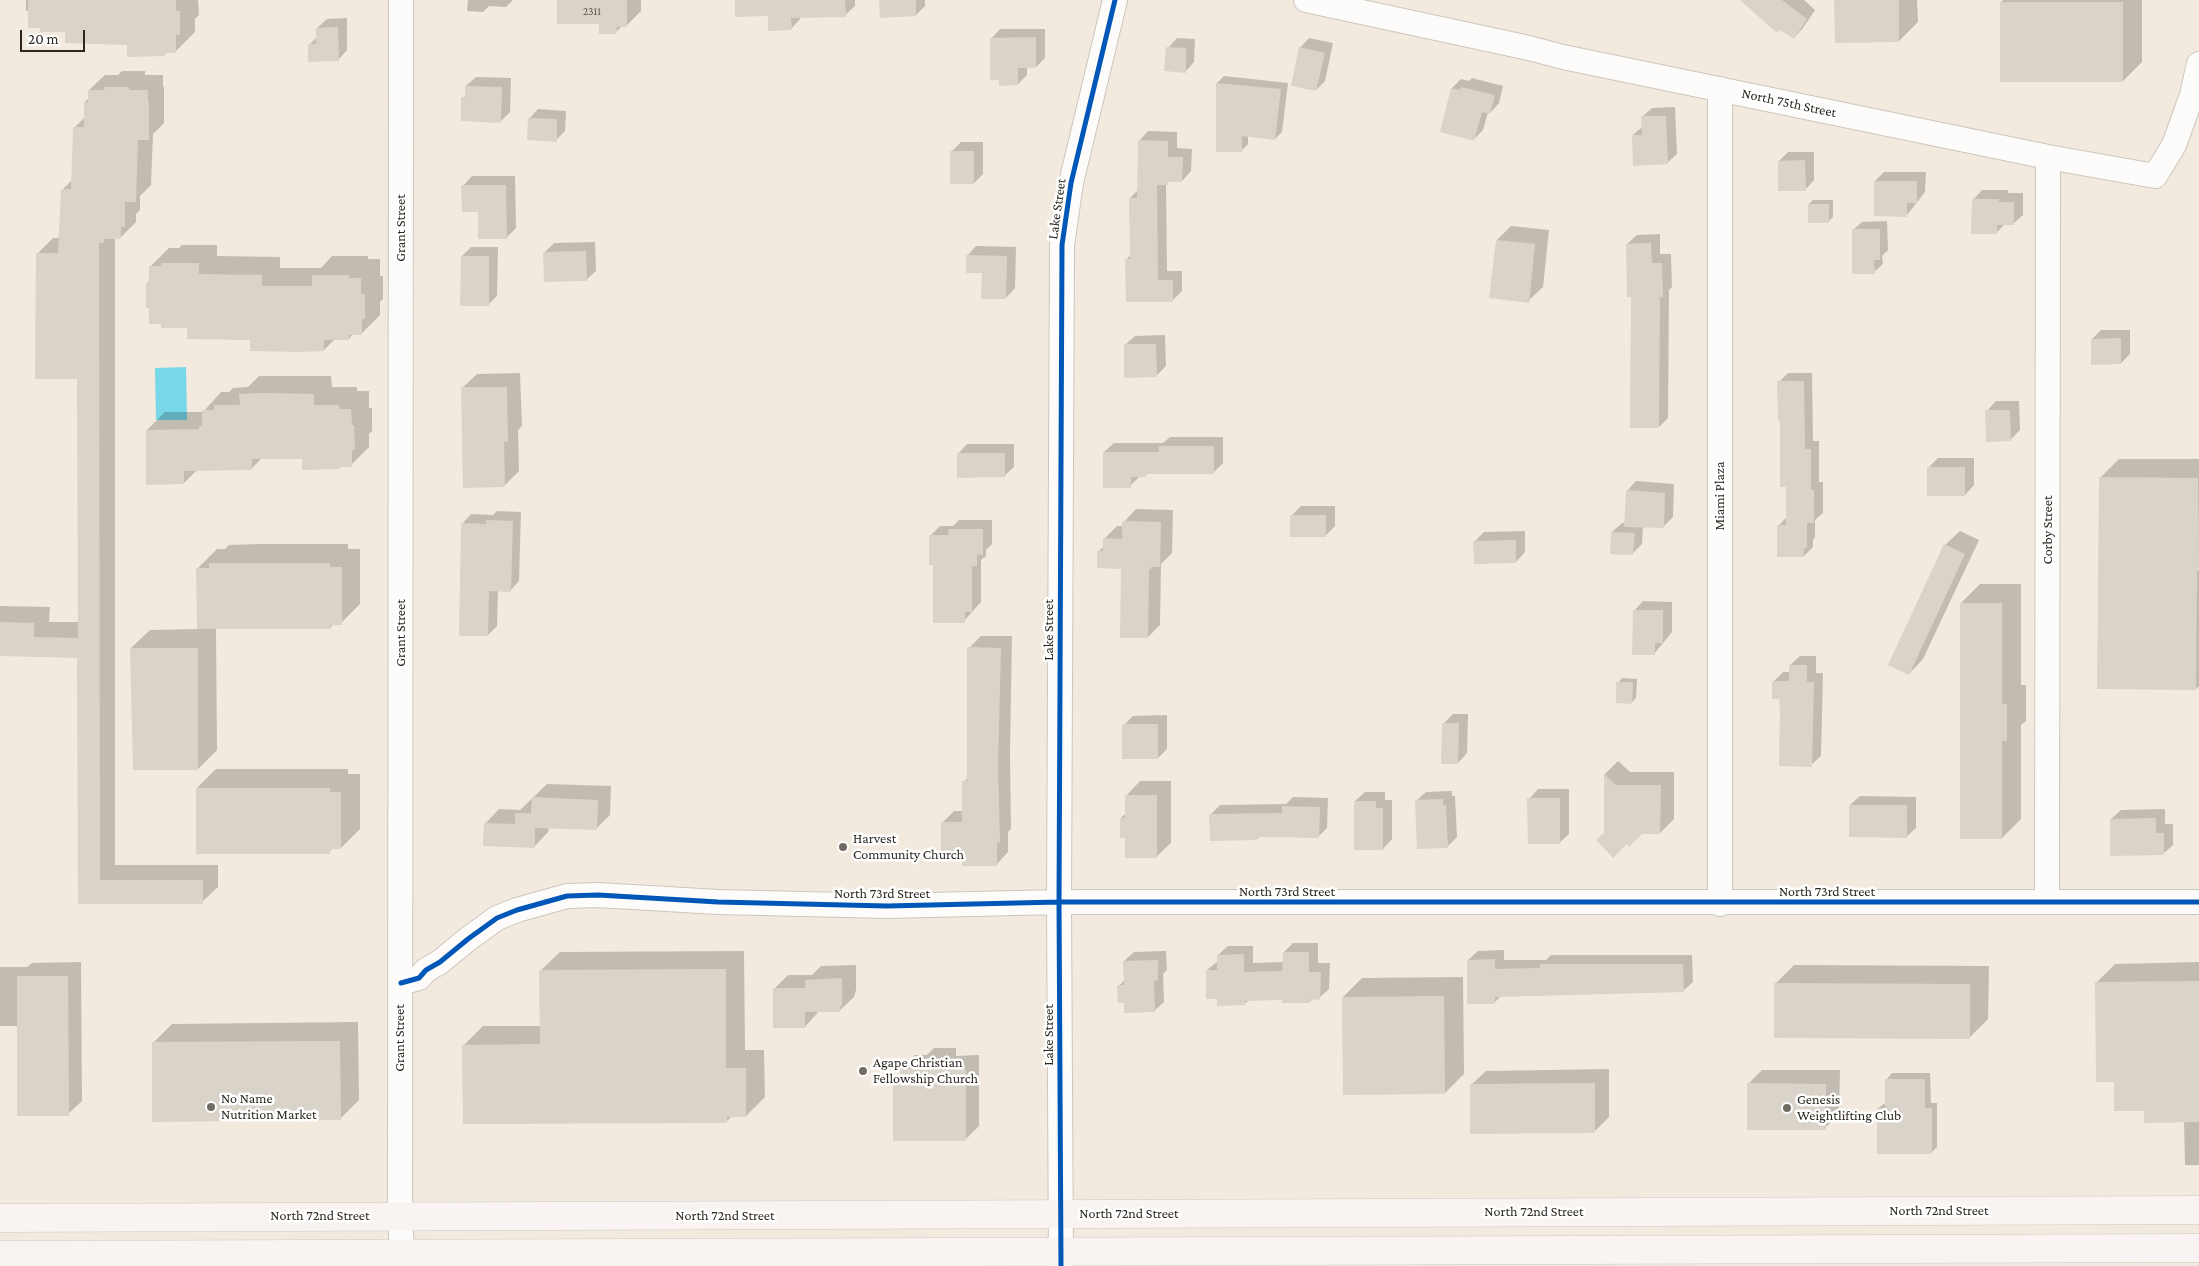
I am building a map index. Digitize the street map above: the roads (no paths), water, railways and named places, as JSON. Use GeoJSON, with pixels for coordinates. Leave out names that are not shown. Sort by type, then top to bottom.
{"type":"FeatureCollection","features":[{"type":"Feature","properties":{"kind":"main road","name":"North 72nd Street"},"geometry":{"type":"LineString","coordinates":[[0,1218],[2199,1210]]}},
{"type":"Feature","properties":{"kind":"main road"},"geometry":{"type":"LineString","coordinates":[[0,1255],[403,1260],[1931,1257],[2199,1248]]}},
{"type":"Feature","properties":{"kind":"street","name":"Grant Street"},"geometry":{"type":"LineString","coordinates":[[401,0],[400,1216],[403,1260]]}},
{"type":"Feature","properties":{"kind":"street","name":"Lake Street"},"geometry":{"type":"LineString","coordinates":[[1061,1258],[1059,902],[1062,245],[1071,183],[1115,0]]}},
{"type":"Feature","properties":{"kind":"street","name":"North 75th Street"},"geometry":{"type":"LineString","coordinates":[[1306,0],[2048,158],[2155,176],[2174,145],[2192,95],[2199,64]]}},
{"type":"Feature","properties":{"kind":"street","name":"Miami Plaza"},"geometry":{"type":"LineString","coordinates":[[1720,89],[1720,904]]}},
{"type":"Feature","properties":{"kind":"street","name":"Corby Street"},"geometry":{"type":"LineString","coordinates":[[2047,902],[2048,158]]}},
{"type":"Feature","properties":{"kind":"street","name":"North 73rd Street"},"geometry":{"type":"LineString","coordinates":[[400,982],[419,978],[426,970],[440,962],[468,938],[497,918],[522,908],[567,896],[598,895],[718,902],[886,906],[1059,902],[1720,904],[2199,902]]}},
{"type":"Feature","properties":{"kind":"water"},"geometry":{"type":"Polygon","coordinates":[[[186,367],[187,420],[156,420],[155,368],[186,367]]]}},
{"type":"Feature","properties":{"kind":"place","name":"Harvest Community Church"},"geometry":{"type":"Point","coordinates":[843,847]}},
{"type":"Feature","properties":{"kind":"place","name":"Agape Christian Fellowship Church"},"geometry":{"type":"Point","coordinates":[863,1071]}},
{"type":"Feature","properties":{"kind":"place","name":"No Name Nutrition Market"},"geometry":{"type":"Point","coordinates":[211,1107]}},
{"type":"Feature","properties":{"kind":"place","name":"Genesis Weightlifting Club"},"geometry":{"type":"Point","coordinates":[1787,1108]}}]}
